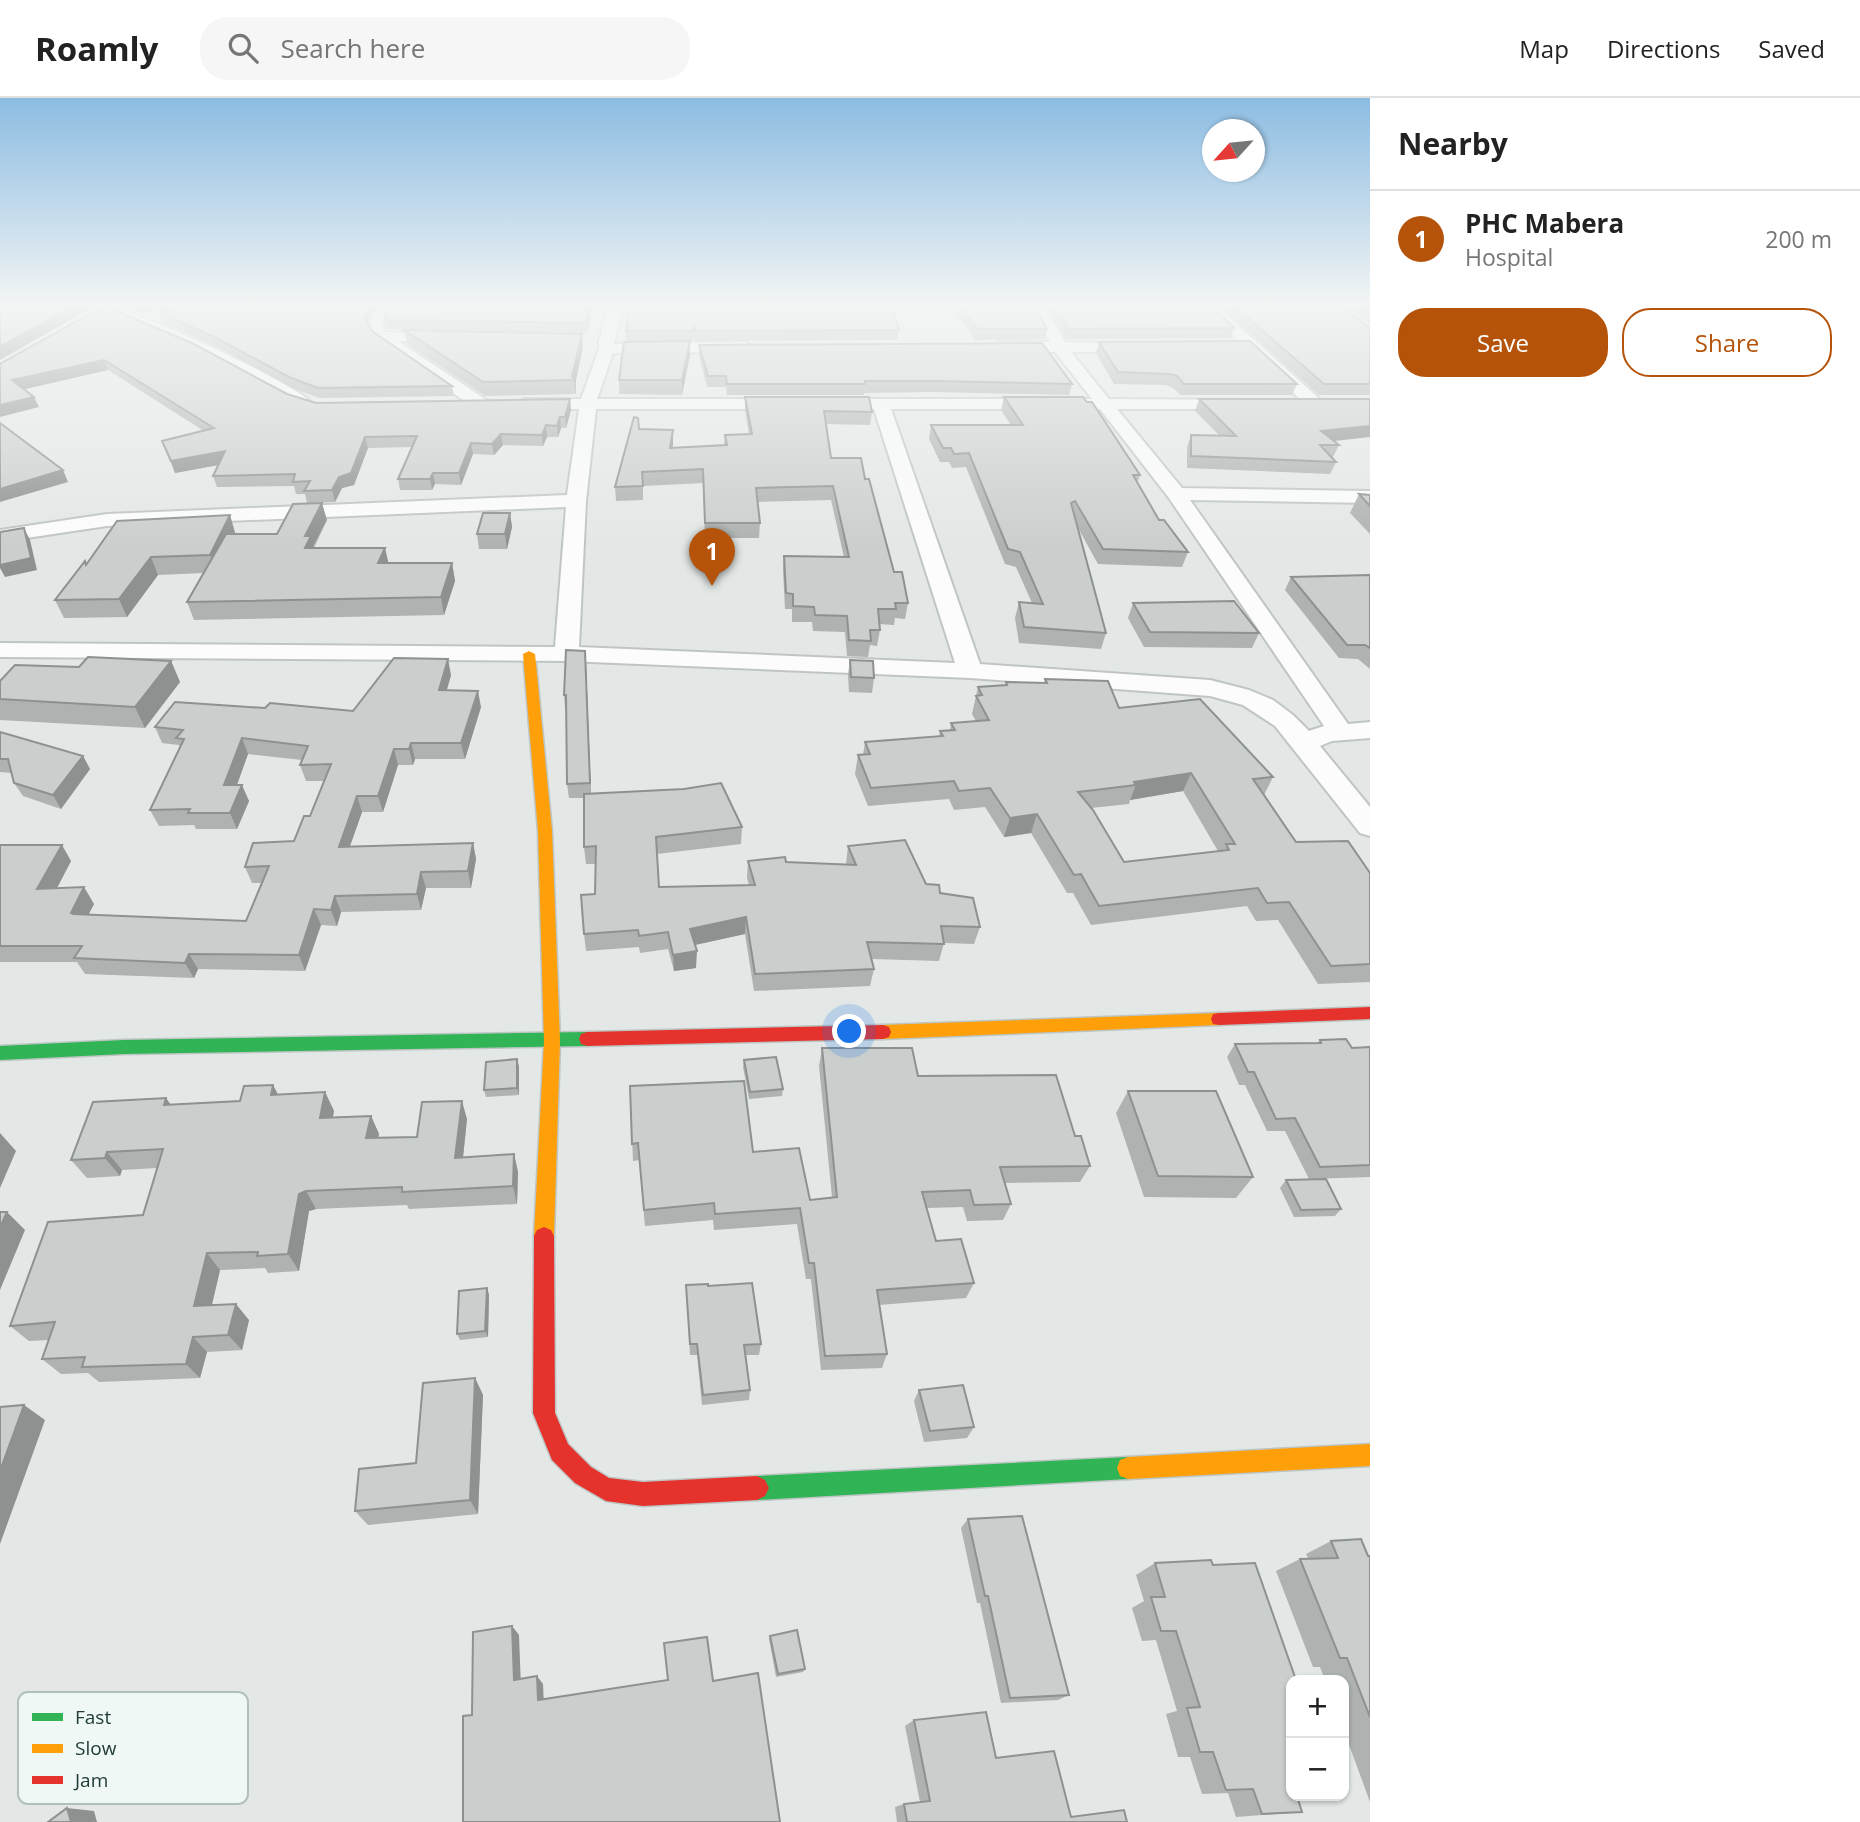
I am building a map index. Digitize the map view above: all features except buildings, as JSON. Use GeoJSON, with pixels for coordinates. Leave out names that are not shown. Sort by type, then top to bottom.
{"type":"FeatureCollection","features":[{"type":"Feature","properties":{"kind":"street"},"geometry":{"type":"LineString","coordinates":[[272,385],[301,402],[320,406]]}},
{"type":"Feature","properties":{"kind":"street"},"geometry":{"type":"LineString","coordinates":[[464,385],[495,404]]}},
{"type":"Feature","properties":{"kind":"street"},"geometry":{"type":"LineString","coordinates":[[567,654],[576,501],[592,385]]}},
{"type":"Feature","properties":{"kind":"street"},"geometry":{"type":"LineString","coordinates":[[1091,385],[1176,494],[1341,732]]}},
{"type":"Feature","properties":{"kind":"street"},"geometry":{"type":"LineString","coordinates":[[1287,404],[1322,404],[1299,385]]}},
{"type":"Feature","properties":{"kind":"street"},"geometry":{"type":"LineString","coordinates":[[455,405],[588,402],[1259,404]]}},
{"type":"Feature","properties":{"kind":"street"},"geometry":{"type":"LineString","coordinates":[[881,404],[970,671]]}},
{"type":"Feature","properties":{"kind":"street"},"geometry":{"type":"LineString","coordinates":[[1176,494],[1370,497]]}},
{"type":"Feature","properties":{"kind":"street"},"geometry":{"type":"LineString","coordinates":[[0,536],[107,520],[576,501]]}},
{"type":"Feature","properties":{"kind":"street"},"geometry":{"type":"LineString","coordinates":[[0,650],[567,654],[970,671],[1220,690],[1265,705],[1286,719],[1305,743],[1310,755],[1370,826]]}},
{"type":"Feature","properties":{"kind":"street"},"geometry":{"type":"LineString","coordinates":[[529,654],[545,831],[552,1041],[544,1234],[544,1413],[560,1452],[583,1475],[607,1489],[643,1494],[1370,1455]]}},
{"type":"Feature","properties":{"kind":"street"},"geometry":{"type":"LineString","coordinates":[[1305,743],[1315,737],[1370,730]]}},
{"type":"Feature","properties":{"kind":"street"},"geometry":{"type":"LineString","coordinates":[[0,1053],[124,1047],[803,1035],[1370,1013]]}},
{"type":"Feature","properties":{"kind":"traffic: fast"},"geometry":{"type":"LineString","coordinates":[[0,1053],[124,1047],[587,1039]]}},
{"type":"Feature","properties":{"kind":"traffic: fast"},"geometry":{"type":"LineString","coordinates":[[757,1488],[1128,1468]]}},
{"type":"Feature","properties":{"kind":"traffic: slow"},"geometry":{"type":"LineString","coordinates":[[529,654],[545,831],[552,1041],[544,1236]]}},
{"type":"Feature","properties":{"kind":"traffic: slow"},"geometry":{"type":"LineString","coordinates":[[883,1032],[1219,1019]]}},
{"type":"Feature","properties":{"kind":"traffic: slow"},"geometry":{"type":"LineString","coordinates":[[1128,1468],[1370,1455]]}},
{"type":"Feature","properties":{"kind":"traffic: jam"},"geometry":{"type":"LineString","coordinates":[[1219,1019],[1370,1013]]}},
{"type":"Feature","properties":{"kind":"traffic: jam"},"geometry":{"type":"LineString","coordinates":[[587,1039],[883,1032]]}},
{"type":"Feature","properties":{"kind":"traffic: jam"},"geometry":{"type":"LineString","coordinates":[[544,1236],[544,1413],[560,1452],[583,1475],[606,1489],[643,1494],[757,1488]]}},
{"type":"Feature","properties":{"kind":"place","name":"PHC Mabera"},"geometry":{"type":"Point","coordinates":[712,586]}}]}
